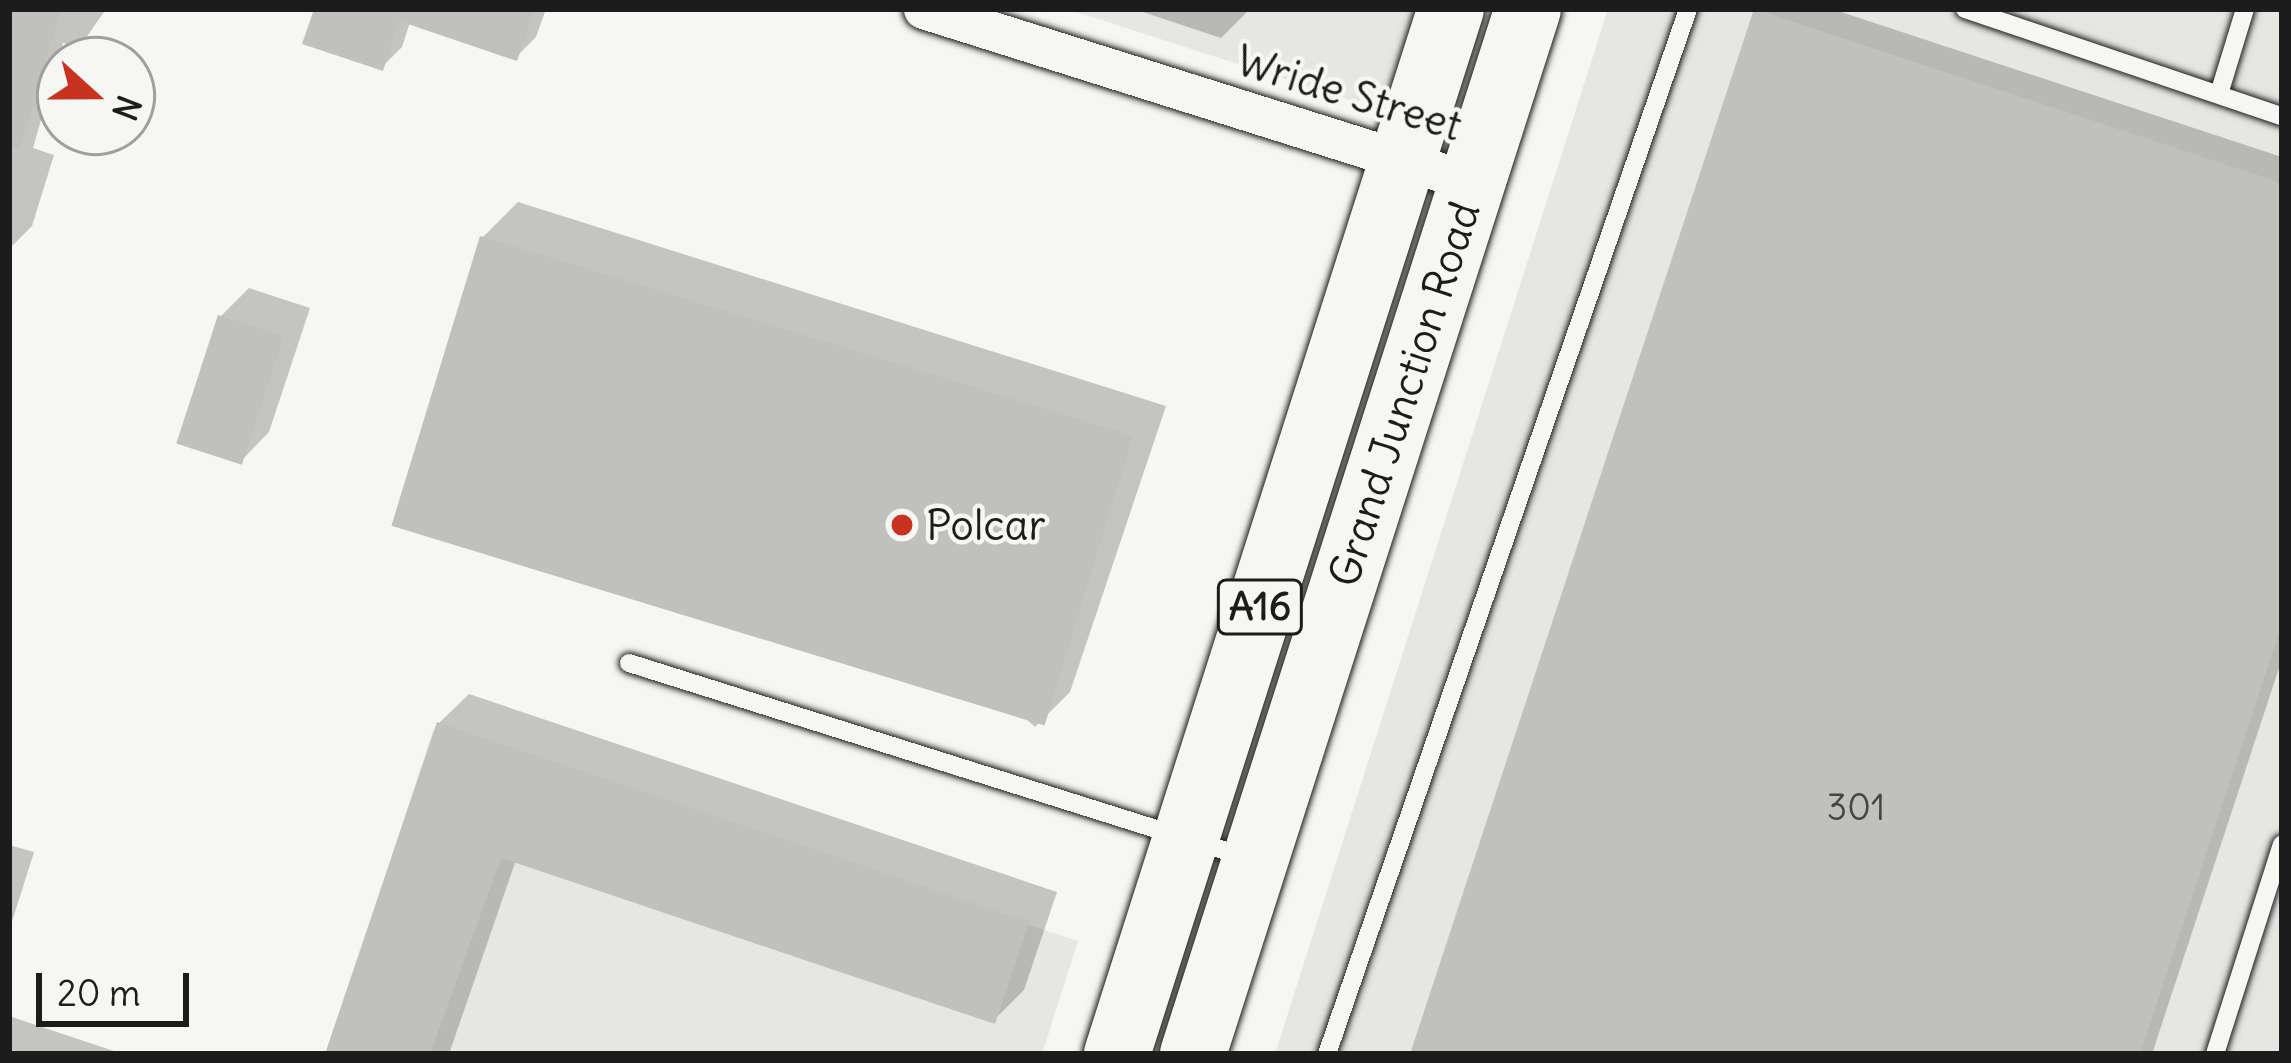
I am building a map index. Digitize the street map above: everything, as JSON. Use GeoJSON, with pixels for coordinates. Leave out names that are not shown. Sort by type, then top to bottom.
{"type":"FeatureCollection","features":[{"type":"Feature","properties":{"kind":"highway","name":"Grand Junction Road"},"geometry":{"type":"LineString","coordinates":[[1117,1054],[1451,9]]}},
{"type":"Feature","properties":{"kind":"highway","name":"Grand Junction Road"},"geometry":{"type":"LineString","coordinates":[[1193,1054],[1528,9]]}},
{"type":"Feature","properties":{"kind":"street","name":"Wride Street"},"geometry":{"type":"LineString","coordinates":[[923,9],[1472,182]]}},
{"type":"Feature","properties":{"kind":"lane"},"geometry":{"type":"LineString","coordinates":[[1328,1054],[1688,9]]}},
{"type":"Feature","properties":{"kind":"lane"},"geometry":{"type":"LineString","coordinates":[[1966,9],[2282,116]]}},
{"type":"Feature","properties":{"kind":"lane"},"geometry":{"type":"LineString","coordinates":[[2219,94],[2245,9]]}},
{"type":"Feature","properties":{"kind":"lane"},"geometry":{"type":"LineString","coordinates":[[629,663],[1255,860]]}},
{"type":"Feature","properties":{"kind":"lane"},"geometry":{"type":"LineString","coordinates":[[2215,1054],[2282,844]]}},
{"type":"Feature","properties":{"kind":"shaded area"},"geometry":{"type":"Polygon","coordinates":[[[1067,9],[1415,9],[1390,89],[1356,102],[1067,9]]]}},
{"type":"Feature","properties":{"kind":"shaded area"},"geometry":{"type":"Polygon","coordinates":[[[1608,9],[2282,9],[2282,1054],[1275,1054],[1608,9]]]}},
{"type":"Feature","properties":{"kind":"shaded area"},"geometry":{"type":"Polygon","coordinates":[[[433,730],[1078,941],[1042,1054],[327,1054],[433,730]]]}},
{"type":"Feature","properties":{"kind":"building"},"geometry":{"type":"Polygon","coordinates":[[[9,9],[61,9],[53,36],[36,36],[36,94],[20,148],[9,147],[9,9]]]}},
{"type":"Feature","properties":{"kind":"building"},"geometry":{"type":"Polygon","coordinates":[[[314,9],[535,9],[517,61],[399,21],[383,71],[302,44],[314,9]]]}},
{"type":"Feature","properties":{"kind":"building"},"geometry":{"type":"Polygon","coordinates":[[[1754,9],[2282,183],[2282,624],[2140,1054],[1410,1054],[1754,9]]]}},
{"type":"Feature","properties":{"kind":"building"},"geometry":{"type":"Polygon","coordinates":[[[480,236],[1133,436],[1045,725],[391,526],[480,236]]]}},
{"type":"Feature","properties":{"kind":"building"},"geometry":{"type":"Polygon","coordinates":[[[218,315],[284,336],[242,465],[176,443],[218,315]]]}},
{"type":"Feature","properties":{"kind":"building"},"geometry":{"type":"Polygon","coordinates":[[[437,722],[1029,922],[995,1024],[501,858],[430,1054],[325,1054],[437,722]]]}},
{"type":"Feature","properties":{"kind":"place","name":"Polcar"},"geometry":{"type":"Point","coordinates":[902,525]}}]}
